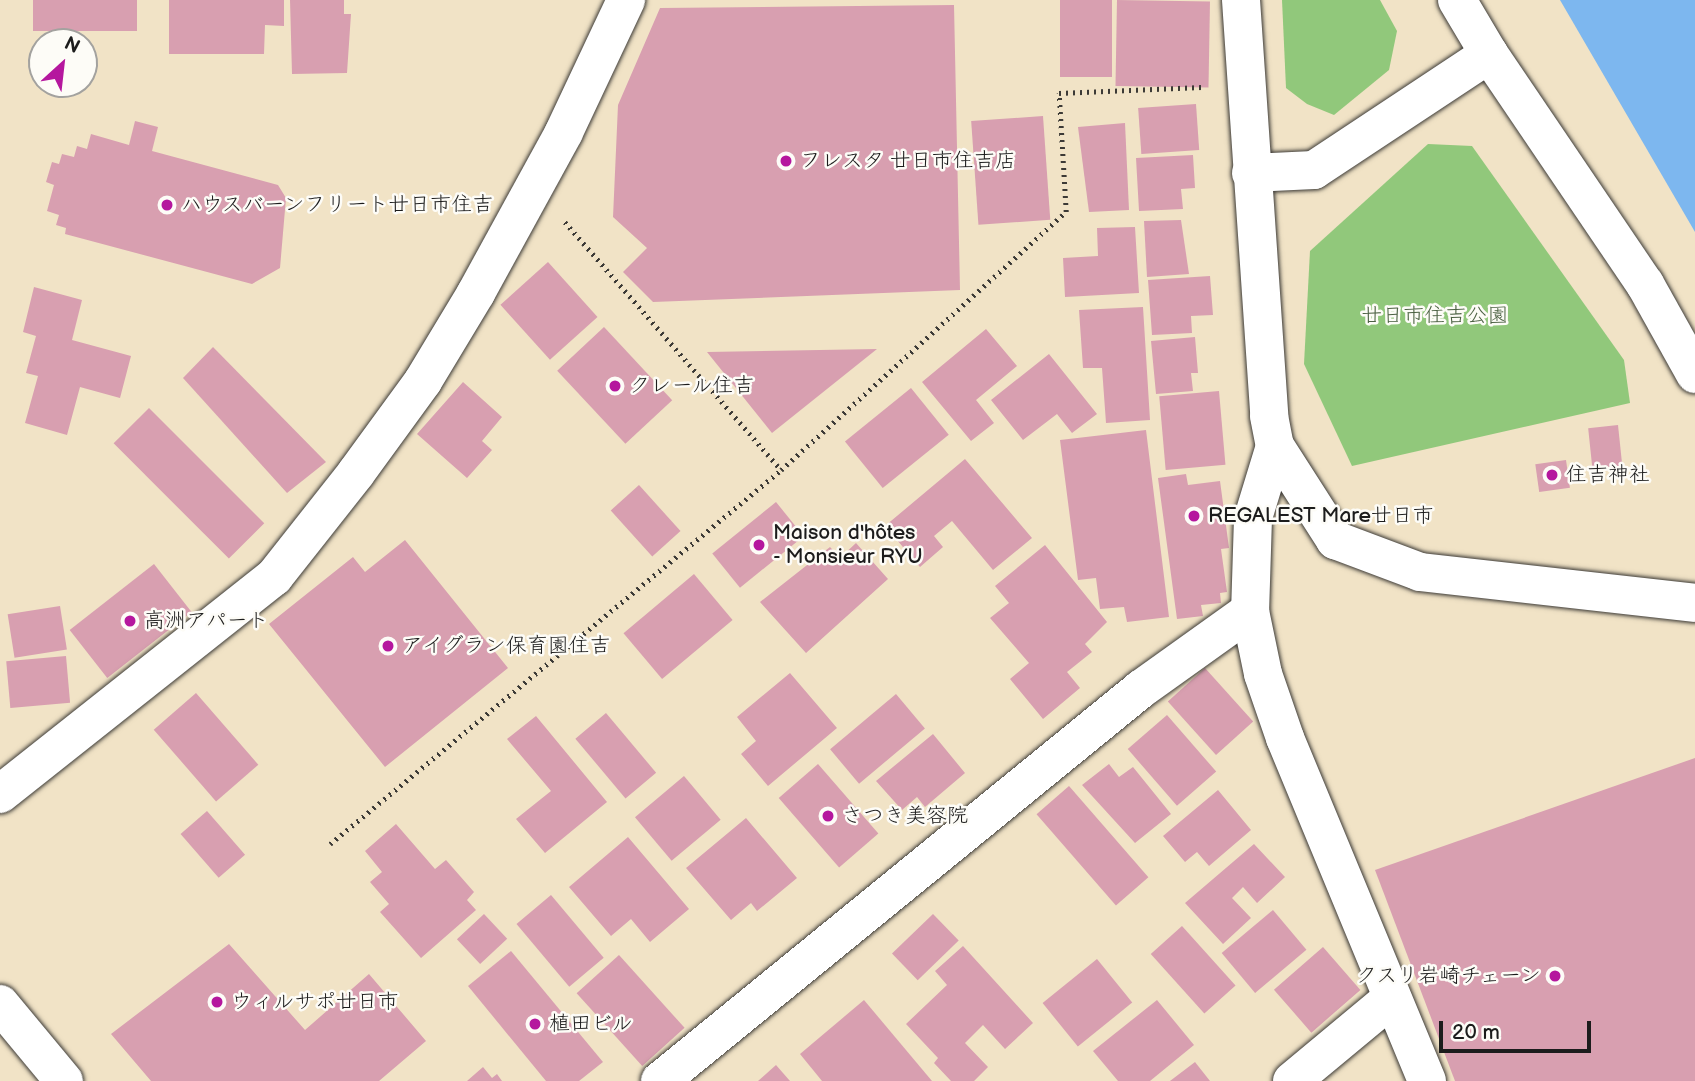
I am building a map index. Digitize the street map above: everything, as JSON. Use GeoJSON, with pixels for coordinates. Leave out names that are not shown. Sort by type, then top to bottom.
{"type":"FeatureCollection","features":[{"type":"Feature","properties":{"kind":"street"},"geometry":{"type":"LineString","coordinates":[[0,794],[274,578],[423,381],[534,187],[626,0]]}},
{"type":"Feature","properties":{"kind":"street"},"geometry":{"type":"LineString","coordinates":[[1241,0],[1244,85],[1269,416],[1275,446],[1335,540],[1408,568],[1695,603]]}},
{"type":"Feature","properties":{"kind":"street"},"geometry":{"type":"LineString","coordinates":[[1457,0],[1489,54],[1645,284],[1695,374]]}},
{"type":"Feature","properties":{"kind":"street"},"geometry":{"type":"LineString","coordinates":[[1251,173],[1314,170],[1489,54]]}},
{"type":"Feature","properties":{"kind":"street"},"geometry":{"type":"LineString","coordinates":[[1275,446],[1253,518],[1250,611],[1263,674],[1285,738],[1427,1081]]}},
{"type":"Feature","properties":{"kind":"street"},"geometry":{"type":"LineString","coordinates":[[660,1081],[1141,689],[1250,611]]}},
{"type":"Feature","properties":{"kind":"street"},"geometry":{"type":"LineString","coordinates":[[1292,1081],[1392,998]]}},
{"type":"Feature","properties":{"kind":"street"},"geometry":{"type":"LineString","coordinates":[[0,1004],[64,1081]]}},
{"type":"Feature","properties":{"kind":"path"},"geometry":{"type":"LineString","coordinates":[[330,844],[781,470],[1066,212],[1059,93],[1244,85]]}},
{"type":"Feature","properties":{"kind":"path"},"geometry":{"type":"LineString","coordinates":[[534,187],[781,470]]}},
{"type":"Feature","properties":{"kind":"green space"},"geometry":{"type":"Polygon","coordinates":[[[1282,0],[1380,0],[1397,31],[1389,70],[1334,115],[1307,104],[1286,88],[1282,0]]]}},
{"type":"Feature","properties":{"kind":"green space","name":"廿日市住吉公園"},"geometry":{"type":"Polygon","coordinates":[[[1428,144],[1472,146],[1624,360],[1630,403],[1352,466],[1304,364],[1310,251],[1428,144]]]}},
{"type":"Feature","properties":{"kind":"water"},"geometry":{"type":"Polygon","coordinates":[[[1560,0],[1695,0],[1695,232],[1560,0]]]}},
{"type":"Feature","properties":{"kind":"building"},"geometry":{"type":"Polygon","coordinates":[[[33,0],[137,0],[137,31],[33,28],[33,0]]]}},
{"type":"Feature","properties":{"kind":"building"},"geometry":{"type":"Polygon","coordinates":[[[169,0],[284,0],[284,26],[265,25],[264,54],[169,54],[169,0]]]}},
{"type":"Feature","properties":{"kind":"building"},"geometry":{"type":"Polygon","coordinates":[[[290,0],[344,0],[344,14],[351,14],[347,73],[292,74],[290,0]]]}},
{"type":"Feature","properties":{"kind":"building"},"geometry":{"type":"Polygon","coordinates":[[[1060,0],[1112,0],[1112,77],[1060,77],[1060,0]]]}},
{"type":"Feature","properties":{"kind":"building"},"geometry":{"type":"Polygon","coordinates":[[[1117,0],[1210,2],[1208,88],[1115,86],[1117,0]]]}},
{"type":"Feature","properties":{"kind":"building","name":"フレスタ 廿日市住吉店"},"geometry":{"type":"Polygon","coordinates":[[[954,5],[960,290],[653,302],[623,272],[647,248],[613,217],[618,105],[660,8],[954,5]]]}},
{"type":"Feature","properties":{"kind":"building"},"geometry":{"type":"Polygon","coordinates":[[[1196,104],[1199,150],[1141,154],[1138,108],[1196,104]]]}},
{"type":"Feature","properties":{"kind":"building"},"geometry":{"type":"Polygon","coordinates":[[[1043,116],[1050,220],[978,225],[971,121],[1043,116]]]}},
{"type":"Feature","properties":{"kind":"building","name":"ハウスバーンフリート廿日市住吉"},"geometry":{"type":"Polygon","coordinates":[[[135,121],[158,127],[152,151],[278,185],[286,198],[280,268],[252,284],[65,234],[66,228],[56,225],[59,215],[47,211],[54,185],[46,182],[52,162],[59,164],[62,154],[74,157],[77,146],[87,149],[91,134],[129,145],[135,121]]]}},
{"type":"Feature","properties":{"kind":"building"},"geometry":{"type":"Polygon","coordinates":[[[1125,123],[1129,210],[1089,212],[1078,127],[1125,123]]]}},
{"type":"Feature","properties":{"kind":"building"},"geometry":{"type":"Polygon","coordinates":[[[1193,155],[1195,188],[1181,189],[1183,209],[1139,211],[1136,158],[1193,155]]]}},
{"type":"Feature","properties":{"kind":"building"},"geometry":{"type":"Polygon","coordinates":[[[1181,220],[1189,274],[1147,277],[1144,221],[1181,220]]]}},
{"type":"Feature","properties":{"kind":"building"},"geometry":{"type":"Polygon","coordinates":[[[1135,227],[1139,293],[1065,297],[1063,258],[1098,256],[1097,228],[1135,227]]]}},
{"type":"Feature","properties":{"kind":"building","name":"クレール住吉"},"geometry":{"type":"Polygon","coordinates":[[[548,262],[598,317],[550,360],[500,305],[548,262]]]}},
{"type":"Feature","properties":{"kind":"building"},"geometry":{"type":"Polygon","coordinates":[[[1210,276],[1213,315],[1191,316],[1192,333],[1152,335],[1148,280],[1210,276]]]}},
{"type":"Feature","properties":{"kind":"building"},"geometry":{"type":"Polygon","coordinates":[[[34,287],[82,300],[72,340],[131,356],[120,398],[80,387],[67,435],[25,423],[38,376],[26,373],[36,336],[23,332],[34,287]]]}},
{"type":"Feature","properties":{"kind":"building"},"geometry":{"type":"Polygon","coordinates":[[[1143,307],[1150,420],[1106,423],[1102,368],[1083,368],[1079,310],[1143,307]]]}},
{"type":"Feature","properties":{"kind":"building","name":"クレール住吉"},"geometry":{"type":"Polygon","coordinates":[[[604,327],[672,400],[625,444],[557,371],[604,327]]]}},
{"type":"Feature","properties":{"kind":"building"},"geometry":{"type":"Polygon","coordinates":[[[986,329],[1017,366],[976,400],[994,423],[971,441],[922,382],[986,329]]]}},
{"type":"Feature","properties":{"kind":"building"},"geometry":{"type":"Polygon","coordinates":[[[1195,337],[1198,373],[1191,373],[1193,391],[1156,394],[1151,341],[1195,337]]]}},
{"type":"Feature","properties":{"kind":"building"},"geometry":{"type":"Polygon","coordinates":[[[213,347],[326,462],[287,493],[183,378],[213,347]]]}},
{"type":"Feature","properties":{"kind":"building"},"geometry":{"type":"Polygon","coordinates":[[[877,349],[772,433],[707,352],[877,349]]]}},
{"type":"Feature","properties":{"kind":"building"},"geometry":{"type":"Polygon","coordinates":[[[1049,354],[1097,414],[1072,433],[1057,414],[1023,440],[991,400],[1049,354]]]}},
{"type":"Feature","properties":{"kind":"building"},"geometry":{"type":"Polygon","coordinates":[[[463,382],[502,417],[482,441],[492,450],[467,478],[417,434],[463,382]]]}},
{"type":"Feature","properties":{"kind":"building"},"geometry":{"type":"Polygon","coordinates":[[[911,388],[949,435],[883,488],[845,441],[911,388]]]}},
{"type":"Feature","properties":{"kind":"building"},"geometry":{"type":"Polygon","coordinates":[[[1219,391],[1225,465],[1166,470],[1159,396],[1219,391]]]}},
{"type":"Feature","properties":{"kind":"building"},"geometry":{"type":"Polygon","coordinates":[[[149,408],[264,523],[229,559],[114,443],[149,408]]]}},
{"type":"Feature","properties":{"kind":"building"},"geometry":{"type":"Polygon","coordinates":[[[1618,425],[1623,469],[1593,472],[1588,428],[1618,425]]]}},
{"type":"Feature","properties":{"kind":"building"},"geometry":{"type":"Polygon","coordinates":[[[1146,430],[1169,617],[1127,622],[1124,607],[1100,609],[1096,578],[1078,580],[1060,440],[1146,430]]]}},
{"type":"Feature","properties":{"kind":"building"},"geometry":{"type":"Polygon","coordinates":[[[965,459],[1032,538],[993,570],[952,521],[934,536],[943,547],[920,567],[885,526],[965,459]]]}},
{"type":"Feature","properties":{"kind":"building","name":"住吉神社"},"geometry":{"type":"Polygon","coordinates":[[[1566,460],[1570,488],[1539,492],[1535,464],[1566,460]]]}},
{"type":"Feature","properties":{"kind":"building","name":"REGALEST Mare廿日市"},"geometry":{"type":"Polygon","coordinates":[[[1186,474],[1188,485],[1220,481],[1229,548],[1221,549],[1227,592],[1220,593],[1221,603],[1201,605],[1203,616],[1177,619],[1158,478],[1186,474]]]}},
{"type":"Feature","properties":{"kind":"building"},"geometry":{"type":"Polygon","coordinates":[[[639,485],[680,531],[652,557],[611,510],[639,485]]]}},
{"type":"Feature","properties":{"kind":"building","name":"Maison d'hôtes - Monsieur RYU"},"geometry":{"type":"Polygon","coordinates":[[[776,502],[804,536],[740,588],[712,554],[776,502]]]}},
{"type":"Feature","properties":{"kind":"building","name":"アイグラン保育園住吉"},"geometry":{"type":"Polygon","coordinates":[[[405,540],[508,668],[385,767],[269,624],[353,557],[365,572],[405,540]]]}},
{"type":"Feature","properties":{"kind":"building"},"geometry":{"type":"Polygon","coordinates":[[[856,543],[888,579],[806,653],[760,602],[830,547],[840,558],[856,543]]]}},
{"type":"Feature","properties":{"kind":"building"},"geometry":{"type":"Polygon","coordinates":[[[1045,545],[1107,622],[1085,644],[1092,652],[1067,672],[1080,688],[1043,719],[1010,679],[1029,663],[990,618],[1009,603],[995,586],[1045,545]]]}},
{"type":"Feature","properties":{"kind":"building","name":"高洲アパート"},"geometry":{"type":"Polygon","coordinates":[[[154,564],[192,612],[107,678],[70,630],[154,564]]]}},
{"type":"Feature","properties":{"kind":"building"},"geometry":{"type":"Polygon","coordinates":[[[694,574],[733,620],[662,679],[624,633],[694,574]]]}},
{"type":"Feature","properties":{"kind":"building"},"geometry":{"type":"Polygon","coordinates":[[[60,606],[67,649],[15,658],[8,614],[60,606]]]}},
{"type":"Feature","properties":{"kind":"building"},"geometry":{"type":"Polygon","coordinates":[[[66,656],[70,703],[10,708],[6,661],[66,656]]]}},
{"type":"Feature","properties":{"kind":"building"},"geometry":{"type":"Polygon","coordinates":[[[1205,668],[1253,722],[1216,755],[1168,701],[1205,668]]]}},
{"type":"Feature","properties":{"kind":"building"},"geometry":{"type":"Polygon","coordinates":[[[790,673],[837,728],[768,786],[741,754],[756,741],[737,717],[790,673]]]}},
{"type":"Feature","properties":{"kind":"building"},"geometry":{"type":"Polygon","coordinates":[[[196,693],[258,765],[216,801],[154,730],[196,693]]]}},
{"type":"Feature","properties":{"kind":"building"},"geometry":{"type":"Polygon","coordinates":[[[896,694],[925,728],[859,784],[830,749],[896,694]]]}},
{"type":"Feature","properties":{"kind":"building"},"geometry":{"type":"Polygon","coordinates":[[[606,713],[656,773],[625,798],[575,739],[606,713]]]}},
{"type":"Feature","properties":{"kind":"building"},"geometry":{"type":"Polygon","coordinates":[[[1167,715],[1216,772],[1177,806],[1128,749],[1167,715]]]}},
{"type":"Feature","properties":{"kind":"building"},"geometry":{"type":"Polygon","coordinates":[[[536,716],[607,802],[545,853],[516,819],[551,791],[507,739],[536,716]]]}},
{"type":"Feature","properties":{"kind":"building"},"geometry":{"type":"Polygon","coordinates":[[[933,734],[965,773],[925,807],[917,797],[902,810],[876,781],[933,734]]]}},
{"type":"Feature","properties":{"kind":"building","name":"クスリ岩崎チェーン"},"geometry":{"type":"Polygon","coordinates":[[[1695,758],[1695,1081],[1455,1081],[1375,870],[1695,758]]]}},
{"type":"Feature","properties":{"kind":"building","name":"さつき美容院"},"geometry":{"type":"Polygon","coordinates":[[[818,764],[878,833],[839,868],[779,798],[818,764]]]}},
{"type":"Feature","properties":{"kind":"building"},"geometry":{"type":"Polygon","coordinates":[[[1109,764],[1119,777],[1133,767],[1171,814],[1135,843],[1082,785],[1109,764]]]}},
{"type":"Feature","properties":{"kind":"building"},"geometry":{"type":"Polygon","coordinates":[[[684,776],[721,820],[672,861],[635,817],[684,776]]]}},
{"type":"Feature","properties":{"kind":"building"},"geometry":{"type":"Polygon","coordinates":[[[1069,786],[1148,877],[1116,906],[1037,814],[1069,786]]]}},
{"type":"Feature","properties":{"kind":"building"},"geometry":{"type":"Polygon","coordinates":[[[1218,790],[1251,830],[1209,866],[1197,852],[1185,862],[1163,836],[1218,790]]]}},
{"type":"Feature","properties":{"kind":"building"},"geometry":{"type":"Polygon","coordinates":[[[207,811],[245,855],[219,878],[181,834],[207,811]]]}},
{"type":"Feature","properties":{"kind":"building"},"geometry":{"type":"Polygon","coordinates":[[[746,818],[797,878],[757,911],[751,903],[731,920],[686,868],[746,818]]]}},
{"type":"Feature","properties":{"kind":"building"},"geometry":{"type":"Polygon","coordinates":[[[396,824],[435,869],[446,860],[474,892],[467,900],[476,910],[421,958],[380,912],[389,904],[370,882],[382,872],[365,851],[396,824]]]}},
{"type":"Feature","properties":{"kind":"building"},"geometry":{"type":"Polygon","coordinates":[[[628,837],[689,909],[650,942],[631,919],[611,936],[569,887],[628,837]]]}},
{"type":"Feature","properties":{"kind":"building"},"geometry":{"type":"Polygon","coordinates":[[[1254,844],[1285,877],[1257,903],[1243,887],[1232,898],[1251,918],[1223,944],[1185,903],[1254,844]]]}},
{"type":"Feature","properties":{"kind":"building"},"geometry":{"type":"Polygon","coordinates":[[[551,895],[604,958],[569,987],[517,924],[551,895]]]}},
{"type":"Feature","properties":{"kind":"building"},"geometry":{"type":"Polygon","coordinates":[[[1273,910],[1306,950],[1255,993],[1222,953],[1273,910]]]}},
{"type":"Feature","properties":{"kind":"building"},"geometry":{"type":"Polygon","coordinates":[[[484,914],[507,939],[480,964],[457,939],[484,914]]]}},
{"type":"Feature","properties":{"kind":"building"},"geometry":{"type":"Polygon","coordinates":[[[933,914],[959,941],[918,980],[892,954],[933,914]]]}},
{"type":"Feature","properties":{"kind":"building"},"geometry":{"type":"Polygon","coordinates":[[[1182,926],[1236,985],[1204,1014],[1151,954],[1182,926]]]}},
{"type":"Feature","properties":{"kind":"building","name":"ウィルサポ廿日市"},"geometry":{"type":"Polygon","coordinates":[[[229,944],[305,1030],[369,974],[426,1041],[379,1081],[151,1081],[111,1034],[229,944]]]}},
{"type":"Feature","properties":{"kind":"building"},"geometry":{"type":"Polygon","coordinates":[[[963,946],[1033,1023],[1005,1049],[983,1025],[965,1043],[988,1067],[974,1081],[951,1081],[934,1063],[938,1058],[906,1024],[947,985],[935,971],[963,946]]]}},
{"type":"Feature","properties":{"kind":"building"},"geometry":{"type":"Polygon","coordinates":[[[1323,947],[1360,990],[1311,1033],[1274,990],[1323,947]]]}},
{"type":"Feature","properties":{"kind":"building","name":"植田ビル"},"geometry":{"type":"Polygon","coordinates":[[[511,951],[603,1062],[579,1081],[546,1081],[468,986],[511,951]]]}},
{"type":"Feature","properties":{"kind":"building"},"geometry":{"type":"Polygon","coordinates":[[[619,955],[685,1028],[642,1066],[577,993],[619,955]]]}},
{"type":"Feature","properties":{"kind":"building"},"geometry":{"type":"Polygon","coordinates":[[[1097,959],[1132,1003],[1078,1047],[1043,1003],[1097,959]]]}},
{"type":"Feature","properties":{"kind":"building"},"geometry":{"type":"Polygon","coordinates":[[[864,1000],[932,1081],[822,1081],[800,1054],[864,1000]]]}},
{"type":"Feature","properties":{"kind":"building"},"geometry":{"type":"Polygon","coordinates":[[[1157,1000],[1194,1045],[1150,1081],[1118,1081],[1093,1051],[1157,1000]]]}},
{"type":"Feature","properties":{"kind":"building"},"geometry":{"type":"Polygon","coordinates":[[[1195,1062],[1210,1081],[1170,1081],[1195,1062]]]}},
{"type":"Feature","properties":{"kind":"building"},"geometry":{"type":"Polygon","coordinates":[[[776,1065],[790,1081],[758,1081],[776,1065]]]}},
{"type":"Feature","properties":{"kind":"building"},"geometry":{"type":"Polygon","coordinates":[[[483,1067],[492,1078],[497,1074],[502,1081],[467,1081],[483,1067]]]}},
{"type":"Feature","properties":{"kind":"place","name":"フレスタ 廿日市住吉店"},"geometry":{"type":"Point","coordinates":[786,161]}},
{"type":"Feature","properties":{"kind":"place","name":"ハウスバーンフリート廿日市住吉"},"geometry":{"type":"Point","coordinates":[167,205]}},
{"type":"Feature","properties":{"kind":"place","name":"クレール住吉"},"geometry":{"type":"Point","coordinates":[615,386]}},
{"type":"Feature","properties":{"kind":"place","name":"住吉神社"},"geometry":{"type":"Point","coordinates":[1552,475]}},
{"type":"Feature","properties":{"kind":"place","name":"REGALEST Mare廿日市"},"geometry":{"type":"Point","coordinates":[1194,516]}},
{"type":"Feature","properties":{"kind":"place","name":"Maison d'hôtes - Monsieur RYU"},"geometry":{"type":"Point","coordinates":[759,545]}},
{"type":"Feature","properties":{"kind":"place","name":"高洲アパート"},"geometry":{"type":"Point","coordinates":[130,621]}},
{"type":"Feature","properties":{"kind":"place","name":"アイグラン保育園住吉"},"geometry":{"type":"Point","coordinates":[388,646]}},
{"type":"Feature","properties":{"kind":"place","name":"さつき美容院"},"geometry":{"type":"Point","coordinates":[828,816]}},
{"type":"Feature","properties":{"kind":"place","name":"クスリ岩崎チェーン"},"geometry":{"type":"Point","coordinates":[1555,976]}},
{"type":"Feature","properties":{"kind":"place","name":"ウィルサポ廿日市"},"geometry":{"type":"Point","coordinates":[217,1002]}},
{"type":"Feature","properties":{"kind":"place","name":"植田ビル"},"geometry":{"type":"Point","coordinates":[535,1024]}}]}
